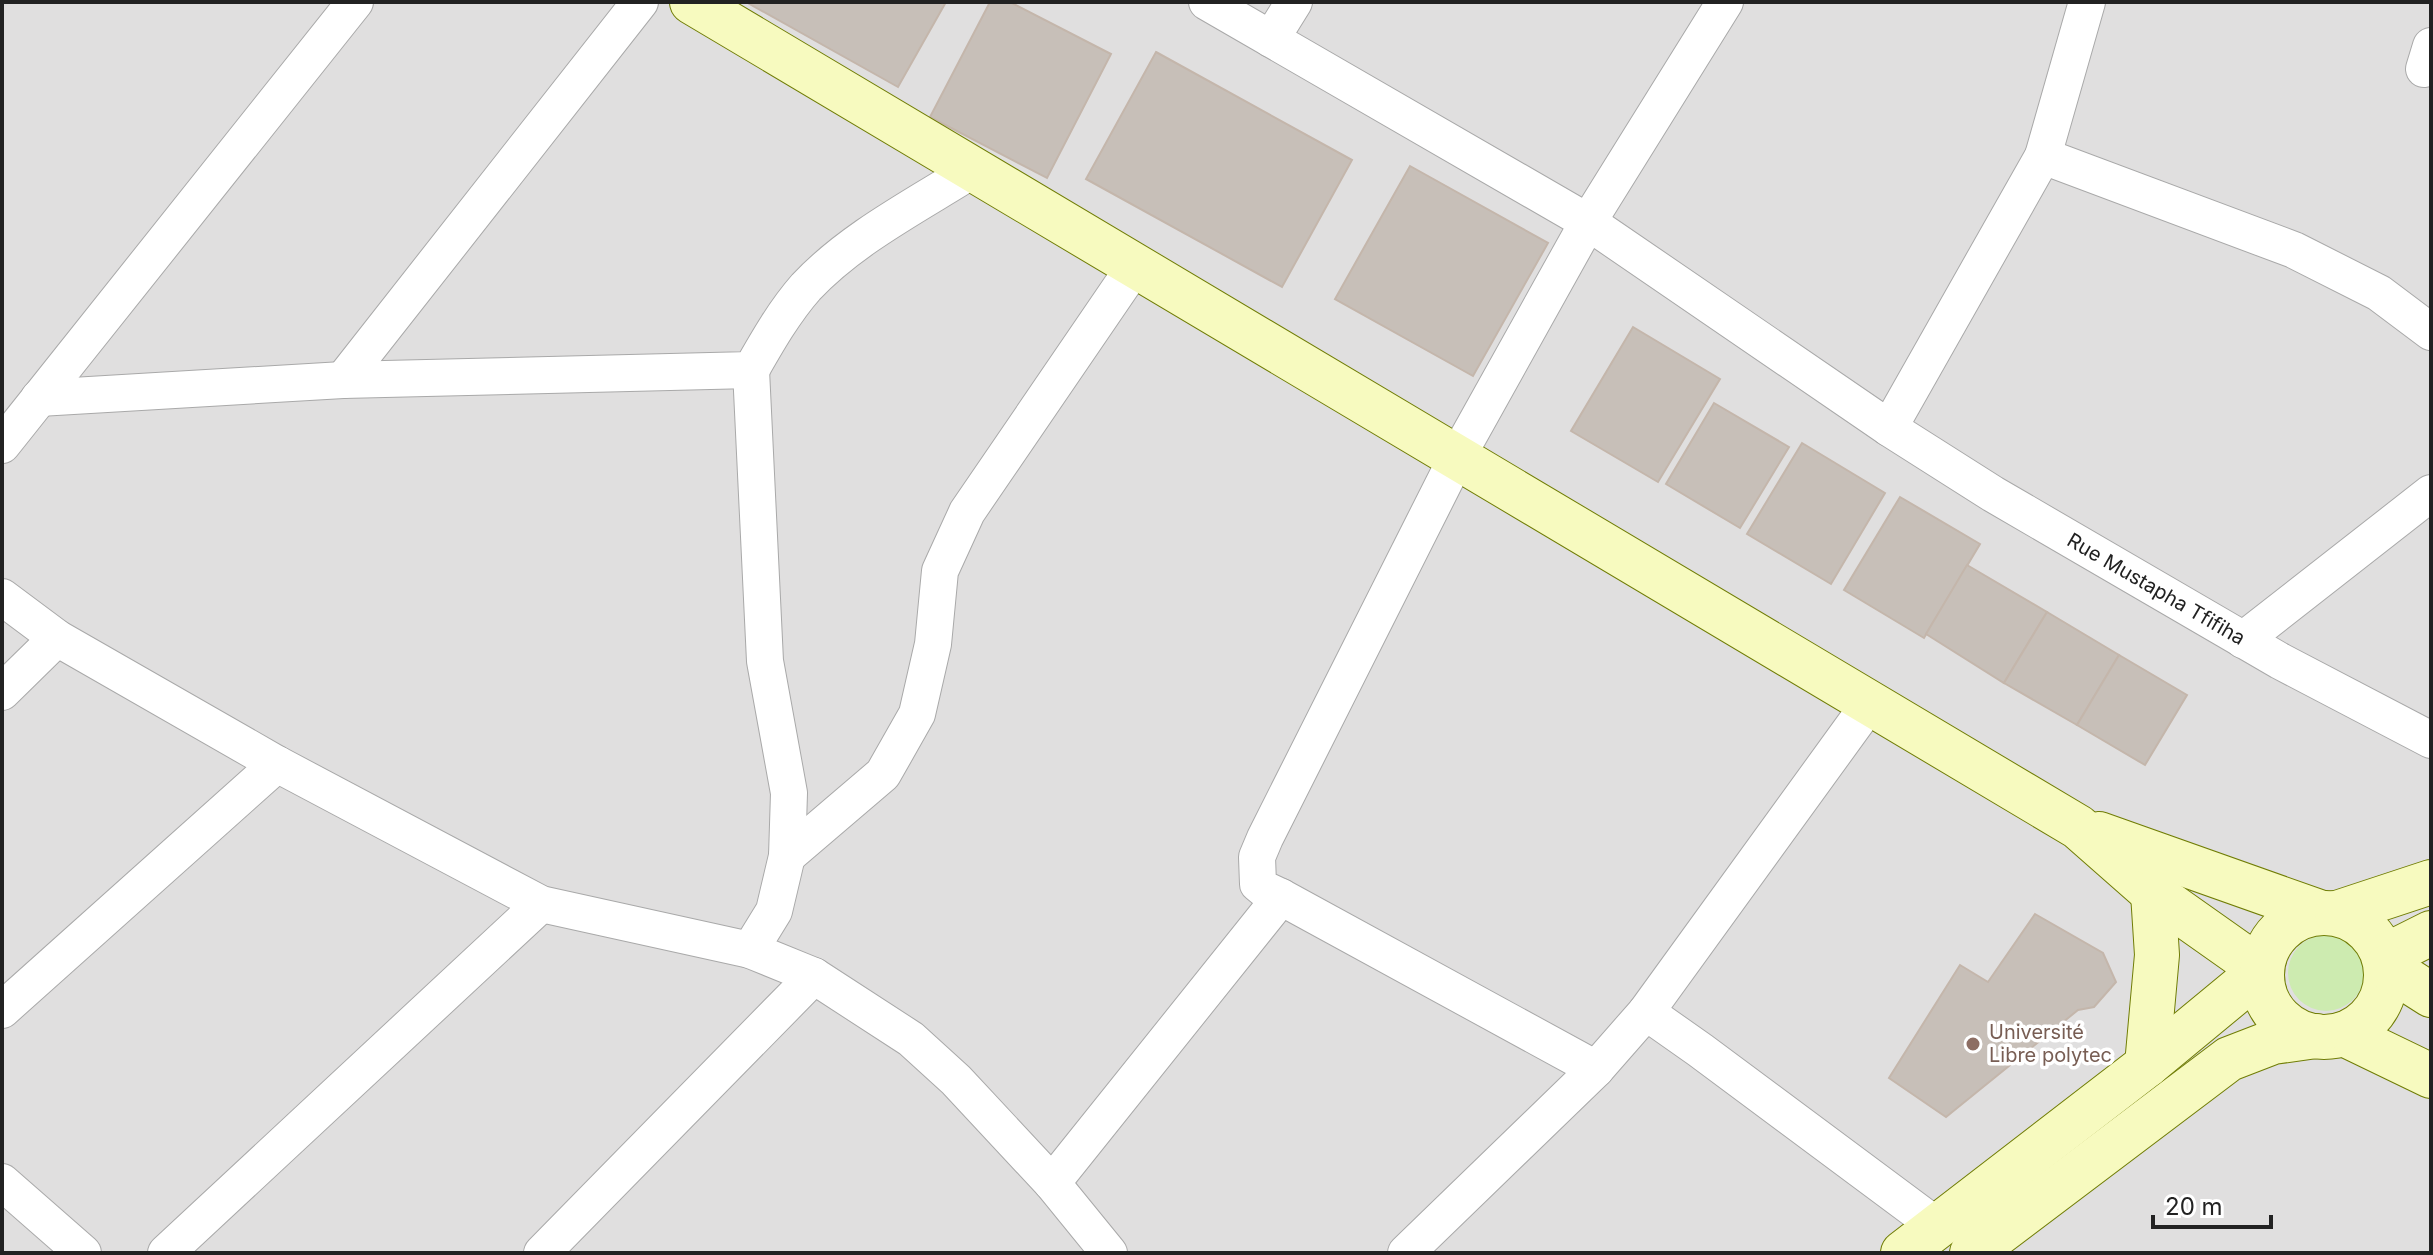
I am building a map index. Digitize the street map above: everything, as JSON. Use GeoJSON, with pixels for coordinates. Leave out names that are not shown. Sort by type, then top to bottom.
{"type":"FeatureCollection","features":[{"type":"Feature","properties":{"kind":"main road"},"geometry":{"type":"LineString","coordinates":[[692,2],[2078,827],[2153,893],[2262,970]]}},
{"type":"Feature","properties":{"kind":"main road"},"geometry":{"type":"LineString","coordinates":[[1972,1253],[2229,1059],[2273,1042],[2330,1035],[2363,1024],[2378,1008],[2386,989],[2386,962],[2378,941],[2367,928],[2078,827]]}},
{"type":"Feature","properties":{"kind":"main road"},"geometry":{"type":"LineString","coordinates":[[2431,882],[2328,913],[2302,916],[2286,925],[2274,938],[2265,953],[2262,970],[2268,1001],[2287,1025],[2330,1035],[2431,1076]]}},
{"type":"Feature","properties":{"kind":"main road"},"geometry":{"type":"LineString","coordinates":[[2147,1065],[2157,955],[2153,893]]}},
{"type":"Feature","properties":{"kind":"main road"},"geometry":{"type":"LineString","coordinates":[[2386,962],[2431,933]]}},
{"type":"Feature","properties":{"kind":"main road"},"geometry":{"type":"LineString","coordinates":[[2386,962],[2431,995]]}},
{"type":"Feature","properties":{"kind":"main road"},"geometry":{"type":"LineString","coordinates":[[1903,1253],[2147,1065],[2262,970]]}},
{"type":"Feature","properties":{"kind":"street"},"geometry":{"type":"LineString","coordinates":[[2,445],[355,2]]}},
{"type":"Feature","properties":{"kind":"street"},"geometry":{"type":"LineString","coordinates":[[343,380],[640,2]]}},
{"type":"Feature","properties":{"kind":"street"},"geometry":{"type":"LineString","coordinates":[[1207,2],[1271,39],[1294,2]]}},
{"type":"Feature","properties":{"kind":"street"},"geometry":{"type":"LineString","coordinates":[[1596,1069],[1264,889],[1258,884],[1257,857],[1457,457],[1588,222],[1725,2]]}},
{"type":"Feature","properties":{"kind":"street"},"geometry":{"type":"LineString","coordinates":[[1889,428],[2043,156],[2087,2]]}},
{"type":"Feature","properties":{"kind":"street","name":"Rue Mustapha Tfifiha"},"geometry":{"type":"LineString","coordinates":[[1271,39],[1588,222],[1889,428],[1993,494],[2243,640],[2431,740]]}},
{"type":"Feature","properties":{"kind":"street"},"geometry":{"type":"LineString","coordinates":[[2043,156],[2294,250],[2379,293],[2431,332]]}},
{"type":"Feature","properties":{"kind":"street"},"geometry":{"type":"LineString","coordinates":[[750,950],[774,911],[787,856],[789,793],[765,661],[751,370],[773,332],[805,288],[835,260],[974,169]]}},
{"type":"Feature","properties":{"kind":"street"},"geometry":{"type":"LineString","coordinates":[[787,856],[883,774],[917,714],[933,644],[940,571],[967,512],[1135,266]]}},
{"type":"Feature","properties":{"kind":"street"},"geometry":{"type":"LineString","coordinates":[[39,398],[343,380],[751,370]]}},
{"type":"Feature","properties":{"kind":"street"},"geometry":{"type":"LineString","coordinates":[[2243,640],[2431,493]]}},
{"type":"Feature","properties":{"kind":"street"},"geometry":{"type":"LineString","coordinates":[[2,597],[57,638],[277,764],[541,904],[750,950],[814,976],[911,1039],[956,1080],[1052,1183],[1100,1250]]}},
{"type":"Feature","properties":{"kind":"street"},"geometry":{"type":"LineString","coordinates":[[2,692],[57,638]]}},
{"type":"Feature","properties":{"kind":"street"},"geometry":{"type":"LineString","coordinates":[[1406,1253],[1596,1069],[1646,1012],[1870,703]]}},
{"type":"Feature","properties":{"kind":"street"},"geometry":{"type":"LineString","coordinates":[[2,1010],[277,764]]}},
{"type":"Feature","properties":{"kind":"street"},"geometry":{"type":"LineString","coordinates":[[1052,1183],[1281,897]]}},
{"type":"Feature","properties":{"kind":"street"},"geometry":{"type":"LineString","coordinates":[[166,1253],[541,904]]}},
{"type":"Feature","properties":{"kind":"street"},"geometry":{"type":"LineString","coordinates":[[542,1253],[814,976]]}},
{"type":"Feature","properties":{"kind":"street"},"geometry":{"type":"LineString","coordinates":[[1646,1012],[1938,1227]]}},
{"type":"Feature","properties":{"kind":"street"},"geometry":{"type":"LineString","coordinates":[[2,1182],[83,1253]]}},
{"type":"Feature","properties":{"kind":"shaded area"},"geometry":{"type":"Polygon","coordinates":[[[2,2],[2431,2],[2431,1253],[2,1253],[2,2]]]}},
{"type":"Feature","properties":{"kind":"green space"},"geometry":{"type":"Polygon","coordinates":[[[2326,935],[2340,938],[2353,946],[2361,959],[2364,973],[2361,987],[2353,1000],[2340,1008],[2326,1011],[2312,1008],[2299,1000],[2291,987],[2288,973],[2291,959],[2299,946],[2312,938],[2326,935]]]}},
{"type":"Feature","properties":{"kind":"building"},"geometry":{"type":"Polygon","coordinates":[[[746,2],[946,2],[898,87],[746,2]]]}},
{"type":"Feature","properties":{"kind":"building"},"geometry":{"type":"Polygon","coordinates":[[[990,2],[1010,2],[1111,54],[1047,178],[930,117],[990,2]]]}},
{"type":"Feature","properties":{"kind":"building"},"geometry":{"type":"Polygon","coordinates":[[[1156,52],[1352,160],[1282,287],[1086,179],[1156,52]]]}},
{"type":"Feature","properties":{"kind":"building"},"geometry":{"type":"Polygon","coordinates":[[[1410,166],[1548,243],[1473,376],[1335,299],[1410,166]]]}},
{"type":"Feature","properties":{"kind":"building"},"geometry":{"type":"Polygon","coordinates":[[[1633,327],[1720,379],[1658,482],[1571,431],[1633,327]]]}},
{"type":"Feature","properties":{"kind":"building"},"geometry":{"type":"Polygon","coordinates":[[[1714,403],[1789,447],[1740,528],[1666,484],[1714,403]]]}},
{"type":"Feature","properties":{"kind":"building"},"geometry":{"type":"Polygon","coordinates":[[[1802,443],[1885,493],[1831,584],[1747,534],[1802,443]]]}},
{"type":"Feature","properties":{"kind":"building"},"geometry":{"type":"Polygon","coordinates":[[[1900,497],[1980,544],[1924,638],[1844,590],[1900,497]]]}},
{"type":"Feature","properties":{"kind":"building"},"geometry":{"type":"Polygon","coordinates":[[[1967,565],[2047,612],[2004,683],[1926,634],[1967,565]]]}},
{"type":"Feature","properties":{"kind":"building"},"geometry":{"type":"Polygon","coordinates":[[[2047,612],[2119,655],[2077,725],[2004,683],[2047,612]]]}},
{"type":"Feature","properties":{"kind":"building"},"geometry":{"type":"Polygon","coordinates":[[[2119,655],[2187,695],[2145,765],[2077,725],[2119,655]]]}},
{"type":"Feature","properties":{"kind":"building","name":"Université Libre polytec"},"geometry":{"type":"Polygon","coordinates":[[[2035,914],[2103,953],[2116,982],[2094,1007],[2078,1010],[1946,1117],[1889,1078],[1960,965],[1988,982],[2035,914]]]}},
{"type":"Feature","properties":{"kind":"place","name":"Université Libre polytec"},"geometry":{"type":"Point","coordinates":[1973,1044]}}]}
